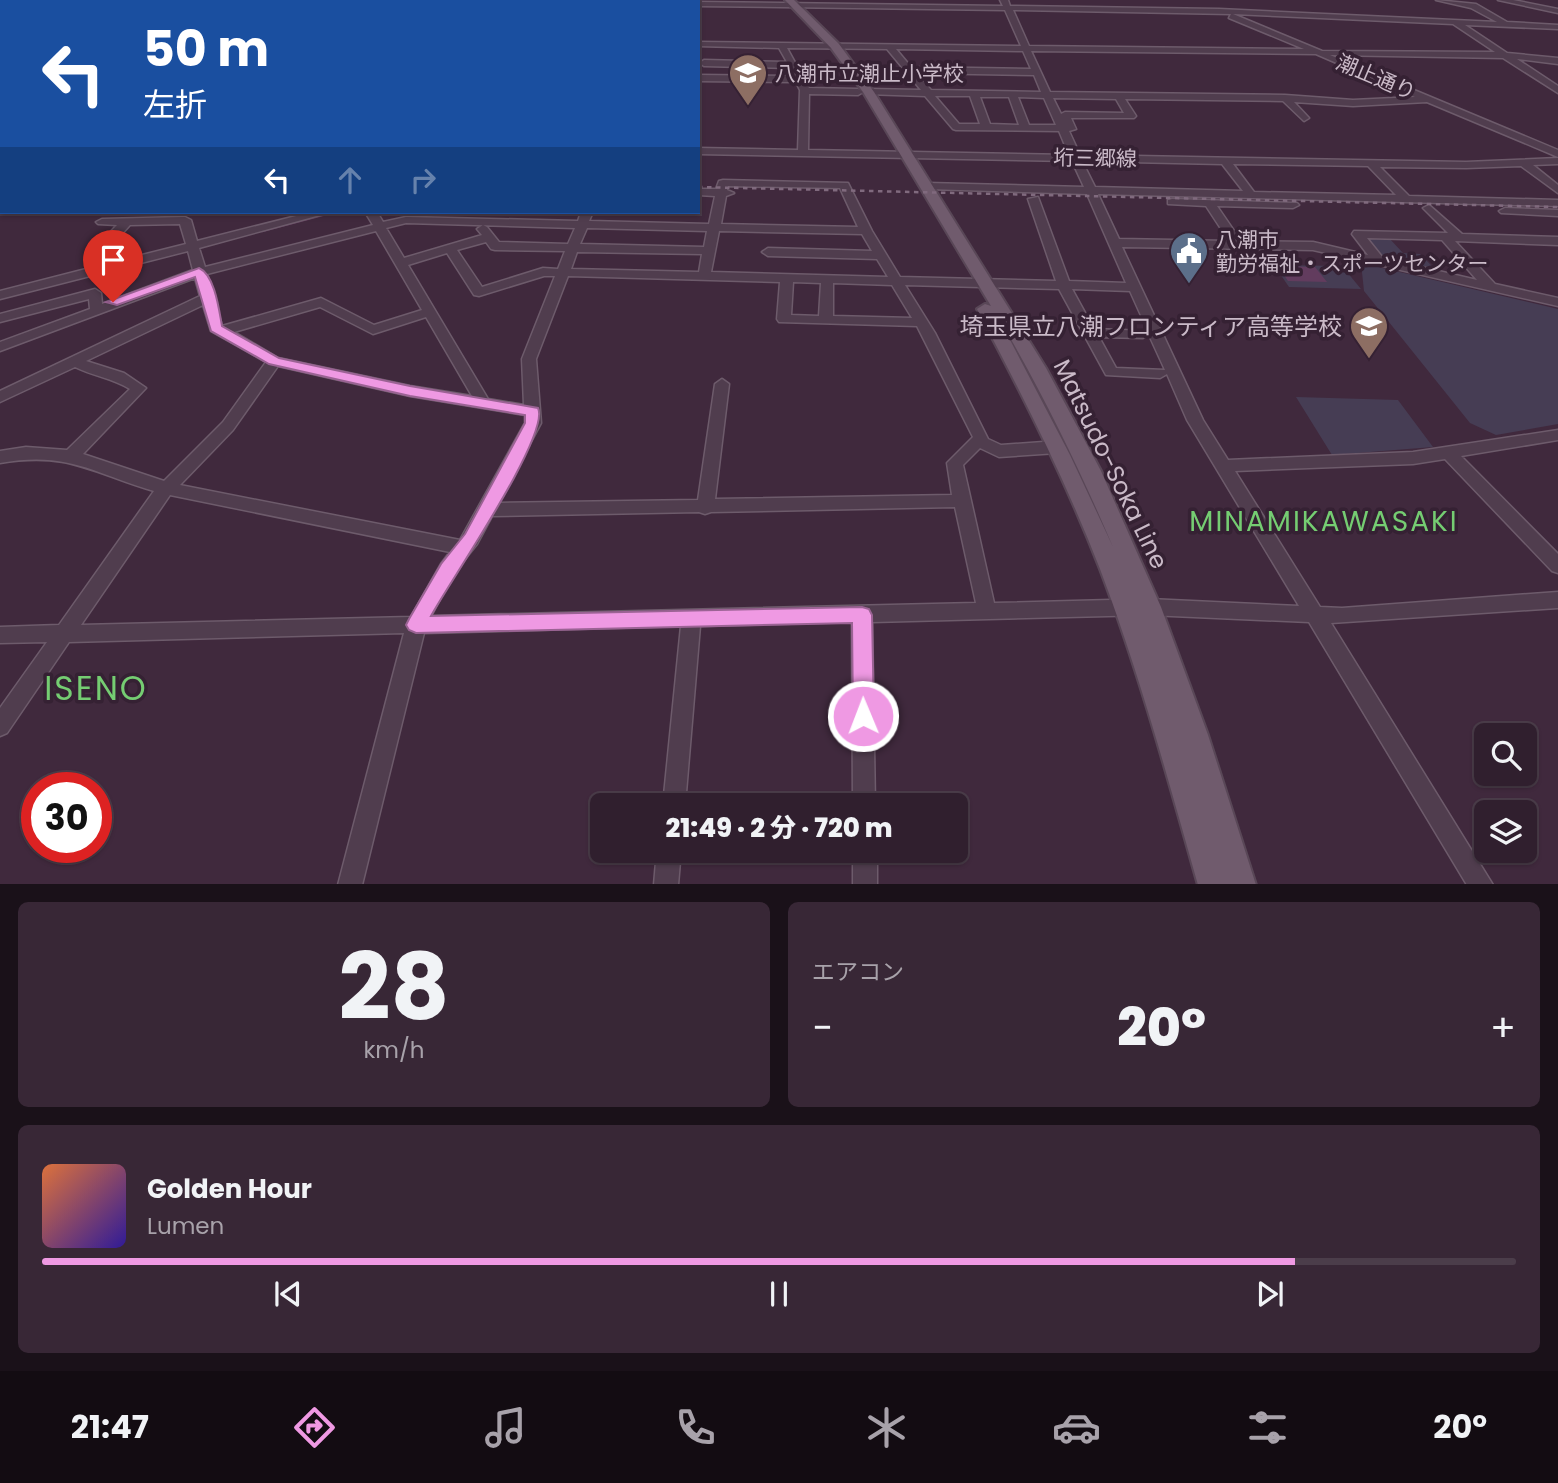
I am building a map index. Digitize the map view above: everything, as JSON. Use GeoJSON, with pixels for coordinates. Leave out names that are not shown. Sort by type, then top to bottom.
{"type":"FeatureCollection","features":[{"type":"Feature","properties":{"kind":"main road"},"geometry":{"type":"LineString","coordinates":[[66,0],[74,0]]}},
{"type":"Feature","properties":{"kind":"main road","name":"Matsudo-Soka Line"},"geometry":{"type":"LineString","coordinates":[[788,3],[830,46],[863,92],[977,284],[1037,368],[1091,471],[1149,607],[1195,735],[1241,884]]}},
{"type":"Feature","properties":{"kind":"main road","name":"Matsudo-Soka Line"},"geometry":{"type":"LineString","coordinates":[[900,154],[930,192],[1058,447],[1126,608],[1171,740],[1213,884]]}},
{"type":"Feature","properties":{"kind":"street","name":"潮止通り"},"geometry":{"type":"LineString","coordinates":[[1194,0],[1558,154]]}},
{"type":"Feature","properties":{"kind":"street"},"geometry":{"type":"LineString","coordinates":[[1440,0],[1473,6],[1507,24]]}},
{"type":"Feature","properties":{"kind":"street"},"geometry":{"type":"LineString","coordinates":[[1502,0],[1558,11]]}},
{"type":"Feature","properties":{"kind":"street"},"geometry":{"type":"LineString","coordinates":[[1219,11],[1246,3]]}},
{"type":"Feature","properties":{"kind":"street"},"geometry":{"type":"LineString","coordinates":[[700,4],[1006,4],[1219,11],[1556,28]]}},
{"type":"Feature","properties":{"kind":"street"},"geometry":{"type":"LineString","coordinates":[[1006,4],[1046,95],[1060,115],[1079,154],[1093,195],[1195,420],[1481,884]]}},
{"type":"Feature","properties":{"kind":"street"},"geometry":{"type":"LineString","coordinates":[[1455,22],[1558,90]]}},
{"type":"Feature","properties":{"kind":"street"},"geometry":{"type":"LineString","coordinates":[[700,44],[1504,55],[1558,61]]}},
{"type":"Feature","properties":{"kind":"street"},"geometry":{"type":"LineString","coordinates":[[782,45],[805,91],[803,152]]}},
{"type":"Feature","properties":{"kind":"street"},"geometry":{"type":"LineString","coordinates":[[890,47],[956,127],[1062,128]]}},
{"type":"Feature","properties":{"kind":"street"},"geometry":{"type":"LineString","coordinates":[[704,63],[792,65]]}},
{"type":"Feature","properties":{"kind":"street"},"geometry":{"type":"LineString","coordinates":[[908,70],[1036,72]]}},
{"type":"Feature","properties":{"kind":"street"},"geometry":{"type":"LineString","coordinates":[[700,78],[798,79]]}},
{"type":"Feature","properties":{"kind":"street"},"geometry":{"type":"LineString","coordinates":[[805,91],[1285,99],[1353,103],[1429,99]]}},
{"type":"Feature","properties":{"kind":"street"},"geometry":{"type":"LineString","coordinates":[[974,94],[986,127]]}},
{"type":"Feature","properties":{"kind":"street"},"geometry":{"type":"LineString","coordinates":[[1012,94],[1025,128]]}},
{"type":"Feature","properties":{"kind":"street"},"geometry":{"type":"LineString","coordinates":[[1060,115],[1131,116],[1119,96]]}},
{"type":"Feature","properties":{"kind":"street"},"geometry":{"type":"LineString","coordinates":[[1285,99],[1304,118]]}},
{"type":"Feature","properties":{"kind":"street"},"geometry":{"type":"LineString","coordinates":[[1060,115],[1062,128],[1079,154]]}},
{"type":"Feature","properties":{"kind":"street","name":"垳三郷線"},"geometry":{"type":"LineString","coordinates":[[700,151],[1079,154],[1371,163],[1558,161]]}},
{"type":"Feature","properties":{"kind":"street"},"geometry":{"type":"LineString","coordinates":[[1225,160],[1250,193]]}},
{"type":"Feature","properties":{"kind":"street"},"geometry":{"type":"LineString","coordinates":[[1521,161],[1558,190]]}},
{"type":"Feature","properties":{"kind":"street"},"geometry":{"type":"LineString","coordinates":[[1371,163],[1415,208]]}},
{"type":"Feature","properties":{"kind":"street"},"geometry":{"type":"LineString","coordinates":[[700,183],[721,188],[850,195],[866,231],[922,323],[981,438],[955,463],[987,612]]}},
{"type":"Feature","properties":{"kind":"street"},"geometry":{"type":"LineString","coordinates":[[700,192],[721,188]]}},
{"type":"Feature","properties":{"kind":"street"},"geometry":{"type":"LineString","coordinates":[[704,276],[721,188]]}},
{"type":"Feature","properties":{"kind":"street"},"geometry":{"type":"LineString","coordinates":[[930,192],[1093,195],[1250,193],[1558,203]]}},
{"type":"Feature","properties":{"kind":"street"},"geometry":{"type":"LineString","coordinates":[[930,192],[1034,200],[1093,195],[1210,204],[1558,213]]}},
{"type":"Feature","properties":{"kind":"street"},"geometry":{"type":"LineString","coordinates":[[1034,200],[1064,286],[1111,372],[1160,373]]}},
{"type":"Feature","properties":{"kind":"street"},"geometry":{"type":"LineString","coordinates":[[1210,204],[1237,244]]}},
{"type":"Feature","properties":{"kind":"street"},"geometry":{"type":"LineString","coordinates":[[1429,208],[1491,287]]}},
{"type":"Feature","properties":{"kind":"street"},"geometry":{"type":"LineString","coordinates":[[0,295],[318,214]]}},
{"type":"Feature","properties":{"kind":"street"},"geometry":{"type":"LineString","coordinates":[[371,214],[484,404]]}},
{"type":"Feature","properties":{"kind":"street"},"geometry":{"type":"LineString","coordinates":[[0,347],[96,308],[199,272],[406,220],[584,218],[713,227],[866,231]]}},
{"type":"Feature","properties":{"kind":"street"},"geometry":{"type":"LineString","coordinates":[[350,884],[416,625],[447,569],[488,510],[533,423],[529,359],[584,218]]}},
{"type":"Feature","properties":{"kind":"street"},"geometry":{"type":"LineString","coordinates":[[102,222],[185,220],[216,328],[274,361],[410,391],[533,411]]}},
{"type":"Feature","properties":{"kind":"street"},"geometry":{"type":"LineString","coordinates":[[477,221],[495,246],[709,251]]}},
{"type":"Feature","properties":{"kind":"street"},"geometry":{"type":"LineString","coordinates":[[92,272],[91,260],[126,222]]}},
{"type":"Feature","properties":{"kind":"street"},"geometry":{"type":"LineString","coordinates":[[765,278],[769,229]]}},
{"type":"Feature","properties":{"kind":"street"},"geometry":{"type":"LineString","coordinates":[[1379,261],[1358,234],[1558,241]]}},
{"type":"Feature","properties":{"kind":"street"},"geometry":{"type":"LineString","coordinates":[[400,263],[489,237]]}},
{"type":"Feature","properties":{"kind":"street"},"geometry":{"type":"LineString","coordinates":[[1116,243],[1313,246],[1558,302]]}},
{"type":"Feature","properties":{"kind":"street"},"geometry":{"type":"LineString","coordinates":[[450,249],[479,292],[544,272],[1136,287]]}},
{"type":"Feature","properties":{"kind":"street"},"geometry":{"type":"LineString","coordinates":[[768,252],[881,255]]}},
{"type":"Feature","properties":{"kind":"street"},"geometry":{"type":"LineString","coordinates":[[787,279],[784,319],[922,323]]}},
{"type":"Feature","properties":{"kind":"street"},"geometry":{"type":"LineString","coordinates":[[826,320],[827,280]]}},
{"type":"Feature","properties":{"kind":"street"},"geometry":{"type":"LineString","coordinates":[[0,318],[95,293],[96,308]]}},
{"type":"Feature","properties":{"kind":"street"},"geometry":{"type":"LineString","coordinates":[[0,397],[209,297]]}},
{"type":"Feature","properties":{"kind":"street"},"geometry":{"type":"LineString","coordinates":[[220,331],[321,302],[373,330],[428,312]]}},
{"type":"Feature","properties":{"kind":"street"},"geometry":{"type":"LineString","coordinates":[[1090,333],[1143,334]]}},
{"type":"Feature","properties":{"kind":"street"},"geometry":{"type":"LineString","coordinates":[[71,456],[139,388],[119,376],[90,369],[75,360]]}},
{"type":"Feature","properties":{"kind":"street"},"geometry":{"type":"LineString","coordinates":[[0,726],[167,489],[228,426],[274,361]]}},
{"type":"Feature","properties":{"kind":"street"},"geometry":{"type":"LineString","coordinates":[[705,508],[722,384]]}},
{"type":"Feature","properties":{"kind":"street"},"geometry":{"type":"LineString","coordinates":[[1224,466],[1413,458],[1558,435]]}},
{"type":"Feature","properties":{"kind":"street"},"geometry":{"type":"LineString","coordinates":[[978,441],[999,451],[1058,447]]}},
{"type":"Feature","properties":{"kind":"street"},"geometry":{"type":"LineString","coordinates":[[0,457],[36,450],[71,456],[167,489],[464,548]]}},
{"type":"Feature","properties":{"kind":"street"},"geometry":{"type":"LineString","coordinates":[[1449,453],[1558,566]]}},
{"type":"Feature","properties":{"kind":"street"},"geometry":{"type":"LineString","coordinates":[[488,510],[705,508],[962,501]]}},
{"type":"Feature","properties":{"kind":"street"},"geometry":{"type":"LineString","coordinates":[[0,635],[1149,607],[1317,616],[1454,610],[1558,600]]}},
{"type":"Feature","properties":{"kind":"street"},"geometry":{"type":"LineString","coordinates":[[862,615],[864,793]]}},
{"type":"Feature","properties":{"kind":"street"},"geometry":{"type":"LineString","coordinates":[[675,793],[691,618]]}},
{"type":"Feature","properties":{"kind":"street"},"geometry":{"type":"LineString","coordinates":[[666,884],[668,863]]}},
{"type":"Feature","properties":{"kind":"street"},"geometry":{"type":"LineString","coordinates":[[865,863],[865,884]]}},
{"type":"Feature","properties":{"kind":"shaded area"},"geometry":{"type":"Polygon","coordinates":[[[1389,238],[1403,253],[1420,254],[1434,268],[1385,259],[1367,239],[1389,238]]]}},
{"type":"Feature","properties":{"kind":"shaded area"},"geometry":{"type":"Polygon","coordinates":[[[1361,263],[1558,309],[1558,424],[1496,435],[1470,423],[1364,291],[1361,263]]]}},
{"type":"Feature","properties":{"kind":"shaded area"},"geometry":{"type":"Polygon","coordinates":[[[1274,265],[1342,266],[1361,289],[1289,287],[1274,265]]]}},
{"type":"Feature","properties":{"kind":"shaded area"},"geometry":{"type":"Polygon","coordinates":[[[1278,266],[1315,267],[1327,282],[1288,281],[1278,266]]]}},
{"type":"Feature","properties":{"kind":"shaded area"},"geometry":{"type":"Polygon","coordinates":[[[1296,397],[1398,400],[1433,447],[1332,455],[1296,397]]]}},
{"type":"Feature","properties":{"kind":"waterway"},"geometry":{"type":"LineString","coordinates":[[262,231],[326,214]]}},
{"type":"Feature","properties":{"kind":"railway"},"geometry":{"type":"LineString","coordinates":[[700,187],[1558,207]]}},
{"type":"Feature","properties":{"kind":"place","name":"八潮市立潮止小学校"},"geometry":{"type":"Point","coordinates":[748,107]}},
{"type":"Feature","properties":{"kind":"place","name":"八潮市 勤労福祉・スポーツセンター"},"geometry":{"type":"Point","coordinates":[1189,285]}},
{"type":"Feature","properties":{"kind":"place","name":"埼玉県立八潮フロンティア高等学校"},"geometry":{"type":"Point","coordinates":[1369,360]}},
{"type":"Feature","properties":{"kind":"district","name":"MINAMIKAWASAKI"},"geometry":{"type":"Point","coordinates":[1324,521]}},
{"type":"Feature","properties":{"kind":"district","name":"ISENO"},"geometry":{"type":"Point","coordinates":[96,688]}},
{"type":"Feature","properties":{"kind":"route"},"geometry":{"type":"LineString","coordinates":[[113,302],[199,272],[209,297],[216,328],[274,361],[410,391],[533,411],[533,423],[496,495],[471,539],[447,569],[416,625],[862,615],[863,716]]}}]}
